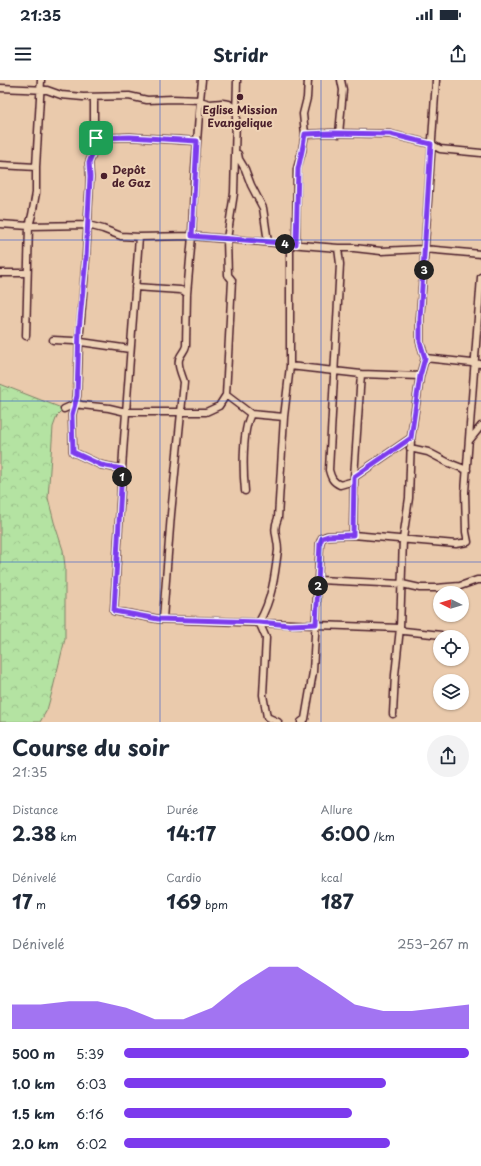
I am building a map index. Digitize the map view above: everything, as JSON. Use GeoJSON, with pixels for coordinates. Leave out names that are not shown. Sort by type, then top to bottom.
{"type":"FeatureCollection","features":[{"type":"Feature","properties":{"kind":"street"},"geometry":{"type":"LineString","coordinates":[[26,336],[29,226],[36,193],[41,80]]}},
{"type":"Feature","properties":{"kind":"street"},"geometry":{"type":"LineString","coordinates":[[163,619],[171,514],[184,382],[178,363],[179,358],[186,346],[187,294],[202,80]]}},
{"type":"Feature","properties":{"kind":"street"},"geometry":{"type":"LineString","coordinates":[[64,409],[75,404],[92,405],[126,412],[206,412],[219,406],[226,395],[232,280],[228,274],[227,239],[234,193],[236,80]]}},
{"type":"Feature","properties":{"kind":"street"},"geometry":{"type":"LineString","coordinates":[[259,622],[266,611],[271,598],[278,543],[274,528],[278,518],[284,417],[290,366],[293,244],[298,169],[305,134],[304,114],[308,80]]}},
{"type":"Feature","properties":{"kind":"street"},"geometry":{"type":"LineString","coordinates":[[339,134],[343,90],[341,80]]}},
{"type":"Feature","properties":{"kind":"street"},"geometry":{"type":"LineString","coordinates":[[393,714],[400,628],[403,539],[409,498],[410,448],[420,376],[425,358],[420,342],[420,319],[436,80]]}},
{"type":"Feature","properties":{"kind":"street"},"geometry":{"type":"LineString","coordinates":[[0,88],[41,89],[61,95],[94,97],[129,96],[147,100],[200,100],[210,104],[230,104],[234,108],[236,115]]}},
{"type":"Feature","properties":{"kind":"street"},"geometry":{"type":"LineString","coordinates":[[94,97],[94,123],[96,138],[94,150],[89,163],[90,177],[88,225],[79,342],[77,396],[72,415],[73,452],[101,465],[122,469]]}},
{"type":"Feature","properties":{"kind":"street"},"geometry":{"type":"LineString","coordinates":[[305,134],[390,134],[431,144],[440,149],[481,153]]}},
{"type":"Feature","properties":{"kind":"street"},"geometry":{"type":"LineString","coordinates":[[96,138],[130,137],[197,141]]}},
{"type":"Feature","properties":{"kind":"street"},"geometry":{"type":"LineString","coordinates":[[236,145],[239,159],[263,208],[268,242]]}},
{"type":"Feature","properties":{"kind":"street"},"geometry":{"type":"LineString","coordinates":[[0,165],[36,167]]}},
{"type":"Feature","properties":{"kind":"street"},"geometry":{"type":"LineString","coordinates":[[0,224],[29,226],[88,225],[103,228],[122,236],[192,236],[381,251],[424,249],[481,254]]}},
{"type":"Feature","properties":{"kind":"street"},"geometry":{"type":"LineString","coordinates":[[138,237],[114,611],[158,619],[400,628],[404,631],[433,634]]}},
{"type":"Feature","properties":{"kind":"street"},"geometry":{"type":"LineString","coordinates":[[338,248],[340,264],[329,470],[330,476],[340,485],[354,479],[411,438]]}},
{"type":"Feature","properties":{"kind":"street"},"geometry":{"type":"LineString","coordinates":[[0,273],[27,273]]}},
{"type":"Feature","properties":{"kind":"street"},"geometry":{"type":"LineString","coordinates":[[301,722],[305,719],[313,672],[320,543],[322,538],[328,536],[353,535],[456,544],[468,542],[466,532],[465,492],[478,364],[481,277]]}},
{"type":"Feature","properties":{"kind":"street"},"geometry":{"type":"LineString","coordinates":[[135,287],[180,290],[187,294]]}},
{"type":"Feature","properties":{"kind":"street"},"geometry":{"type":"LineString","coordinates":[[53,340],[79,342],[130,350]]}},
{"type":"Feature","properties":{"kind":"street"},"geometry":{"type":"LineString","coordinates":[[425,358],[478,364]]}},
{"type":"Feature","properties":{"kind":"street"},"geometry":{"type":"LineString","coordinates":[[290,366],[361,374],[420,376]]}},
{"type":"Feature","properties":{"kind":"street"},"geometry":{"type":"LineString","coordinates":[[353,535],[354,479],[361,374]]}},
{"type":"Feature","properties":{"kind":"street"},"geometry":{"type":"LineString","coordinates":[[226,395],[250,414],[284,417]]}},
{"type":"Feature","properties":{"kind":"street"},"geometry":{"type":"LineString","coordinates":[[245,491],[243,475],[245,433],[250,414]]}},
{"type":"Feature","properties":{"kind":"street"},"geometry":{"type":"LineString","coordinates":[[469,441],[481,426]]}},
{"type":"Feature","properties":{"kind":"street"},"geometry":{"type":"LineString","coordinates":[[410,448],[428,452],[467,470]]}},
{"type":"Feature","properties":{"kind":"street"},"geometry":{"type":"LineString","coordinates":[[319,580],[402,584],[420,588],[460,586],[481,580]]}},
{"type":"Feature","properties":{"kind":"street"},"geometry":{"type":"LineString","coordinates":[[259,622],[266,638],[263,695],[267,717],[278,722]]}},
{"type":"Feature","properties":{"kind":"green space"},"geometry":{"type":"Polygon","coordinates":[[[0,384],[64,409],[57,416],[53,427],[48,498],[63,550],[65,566],[65,639],[47,710],[40,722],[0,722],[0,384]]]}},
{"type":"Feature","properties":{"kind":"place","name":"Eglise Mission Evangelique"},"geometry":{"type":"Point","coordinates":[240,97]}},
{"type":"Feature","properties":{"kind":"place","name":"Depôt de Gaz"},"geometry":{"type":"Point","coordinates":[104,176]}},
{"type":"Feature","properties":{"kind":"route"},"geometry":{"type":"LineString","coordinates":[[305,134],[390,134],[431,144],[420,319],[420,342],[425,358],[420,376],[413,416],[411,438],[354,477],[353,535],[328,536],[322,538],[320,543],[316,624],[289,625],[259,622],[158,619],[114,611],[122,469],[101,465],[73,452],[72,415],[77,396],[80,314],[86,258],[90,177],[89,163],[94,150],[96,138],[130,137],[197,141],[192,236],[296,244],[298,169],[305,134]]}}]}
